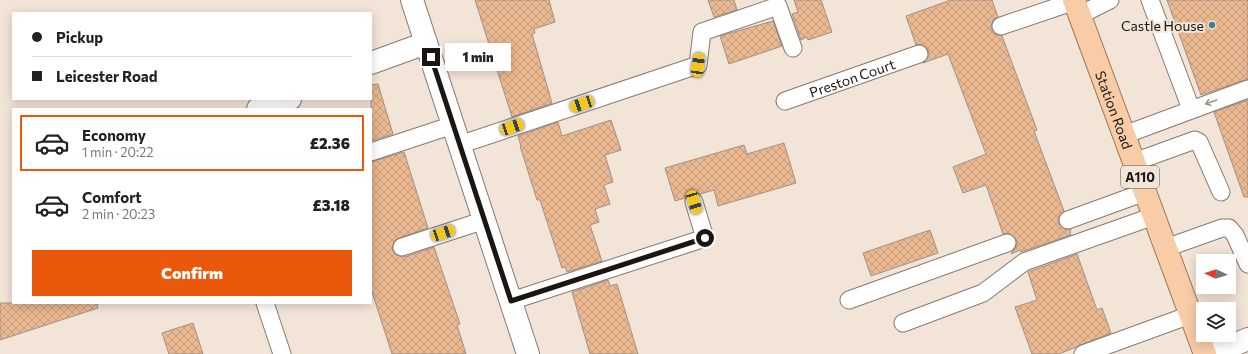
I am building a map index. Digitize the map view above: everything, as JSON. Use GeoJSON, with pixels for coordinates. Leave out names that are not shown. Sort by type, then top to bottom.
{"type":"FeatureCollection","features":[{"type":"Feature","properties":{"kind":"main road","name":"Station Road"},"geometry":{"type":"LineString","coordinates":[[1076,5],[1205,354]]}},
{"type":"Feature","properties":{"kind":"street"},"geometry":{"type":"LineString","coordinates":[[412,0],[528,354]]}},
{"type":"Feature","properties":{"kind":"street"},"geometry":{"type":"LineString","coordinates":[[372,63],[426,43]]}},
{"type":"Feature","properties":{"kind":"street"},"geometry":{"type":"LineString","coordinates":[[261,108],[287,100]]}},
{"type":"Feature","properties":{"kind":"street"},"geometry":{"type":"LineString","coordinates":[[1212,354],[1248,339]]}},
{"type":"Feature","properties":{"kind":"lane"},"geometry":{"type":"LineString","coordinates":[[1001,26],[1076,5],[1110,0]]}},
{"type":"Feature","properties":{"kind":"lane"},"geometry":{"type":"LineString","coordinates":[[1150,0],[1191,109]]}},
{"type":"Feature","properties":{"kind":"lane"},"geometry":{"type":"LineString","coordinates":[[372,152],[456,135],[698,65],[702,32],[778,6],[793,48]]}},
{"type":"Feature","properties":{"kind":"lane","name":"Preston Court"},"geometry":{"type":"LineString","coordinates":[[785,101],[920,54]]}},
{"type":"Feature","properties":{"kind":"lane"},"geometry":{"type":"LineString","coordinates":[[1124,135],[1248,89]]}},
{"type":"Feature","properties":{"kind":"lane"},"geometry":{"type":"LineString","coordinates":[[1134,162],[1195,140],[1199,142],[1221,192]]}},
{"type":"Feature","properties":{"kind":"lane"},"geometry":{"type":"LineString","coordinates":[[1068,220],[1145,192]]}},
{"type":"Feature","properties":{"kind":"lane"},"geometry":{"type":"LineString","coordinates":[[511,301],[705,238],[694,202]]}},
{"type":"Feature","properties":{"kind":"lane"},"geometry":{"type":"LineString","coordinates":[[903,324],[983,293],[1024,262],[1154,216]]}},
{"type":"Feature","properties":{"kind":"lane"},"geometry":{"type":"LineString","coordinates":[[402,247],[485,220]]}},
{"type":"Feature","properties":{"kind":"lane"},"geometry":{"type":"LineString","coordinates":[[1166,248],[1222,228],[1229,228],[1235,235],[1248,264]]}},
{"type":"Feature","properties":{"kind":"lane"},"geometry":{"type":"LineString","coordinates":[[849,300],[1007,243]]}},
{"type":"Feature","properties":{"kind":"lane"},"geometry":{"type":"LineString","coordinates":[[265,304],[282,354]]}},
{"type":"Feature","properties":{"kind":"lane"},"geometry":{"type":"LineString","coordinates":[[1083,354],[1190,315]]}},
{"type":"Feature","properties":{"kind":"building"},"geometry":{"type":"Polygon","coordinates":[[[475,0],[549,0],[555,22],[534,29],[535,33],[532,34],[552,103],[512,117],[475,0]]]}},
{"type":"Feature","properties":{"kind":"building"},"geometry":{"type":"Polygon","coordinates":[[[708,0],[734,0],[737,10],[714,17],[708,0]]]}},
{"type":"Feature","properties":{"kind":"building"},"geometry":{"type":"Polygon","coordinates":[[[794,0],[821,0],[832,32],[808,40],[807,37],[801,40],[792,14],[798,12],[794,0]]]}},
{"type":"Feature","properties":{"kind":"building"},"geometry":{"type":"Polygon","coordinates":[[[951,0],[992,0],[998,17],[993,20],[991,29],[995,34],[1002,36],[1037,130],[1034,131],[1064,211],[1058,218],[1059,224],[1066,230],[1071,229],[1071,235],[1011,254],[1017,245],[1016,239],[1009,233],[1003,234],[986,185],[963,193],[953,167],[986,154],[948,54],[923,63],[929,56],[928,50],[921,44],[916,45],[906,16],[951,0]]]}},
{"type":"Feature","properties":{"kind":"building","name":"Castle House"},"geometry":{"type":"Polygon","coordinates":[[[1167,0],[1248,0],[1248,79],[1201,95],[1167,0]]]}},
{"type":"Feature","properties":{"kind":"building"},"geometry":{"type":"Polygon","coordinates":[[[773,21],[782,46],[729,64],[720,36],[773,21]]]}},
{"type":"Feature","properties":{"kind":"building"},"geometry":{"type":"Polygon","coordinates":[[[378,84],[393,134],[372,141],[371,100],[372,85],[378,84]]]}},
{"type":"Feature","properties":{"kind":"building"},"geometry":{"type":"Polygon","coordinates":[[[1248,100],[1248,197],[1244,197],[1214,112],[1248,100]]]}},
{"type":"Feature","properties":{"kind":"building"},"geometry":{"type":"Polygon","coordinates":[[[611,120],[621,150],[605,155],[613,182],[604,185],[610,204],[595,209],[599,222],[590,225],[602,261],[567,272],[565,267],[562,268],[540,200],[537,200],[518,136],[558,122],[562,136],[611,120]]]}},
{"type":"Feature","properties":{"kind":"building"},"geometry":{"type":"Polygon","coordinates":[[[784,143],[796,183],[718,206],[714,190],[700,194],[691,192],[685,198],[675,201],[665,168],[744,145],[747,154],[784,143]]]}},
{"type":"Feature","properties":{"kind":"building"},"geometry":{"type":"Polygon","coordinates":[[[404,152],[428,228],[394,241],[392,250],[396,255],[405,257],[434,247],[460,324],[457,325],[466,354],[392,354],[372,292],[372,162],[404,152]]]}},
{"type":"Feature","properties":{"kind":"building"},"geometry":{"type":"Polygon","coordinates":[[[930,230],[938,253],[871,276],[863,253],[930,230]]]}},
{"type":"Feature","properties":{"kind":"building"},"geometry":{"type":"Polygon","coordinates":[[[1077,254],[1097,310],[1102,308],[1111,333],[1059,354],[1032,354],[1015,307],[1037,300],[1028,272],[1077,254]]]}},
{"type":"Feature","properties":{"kind":"building"},"geometry":{"type":"Polygon","coordinates":[[[608,280],[610,286],[617,284],[638,354],[590,354],[572,292],[608,280]]]}},
{"type":"Feature","properties":{"kind":"building"},"geometry":{"type":"Polygon","coordinates":[[[0,303],[97,304],[98,308],[0,340],[0,303]]]}},
{"type":"Feature","properties":{"kind":"building"},"geometry":{"type":"Polygon","coordinates":[[[193,323],[203,354],[169,354],[162,333],[193,323]]]}},
{"type":"Feature","properties":{"kind":"place","name":"Castle House"},"geometry":{"type":"Point","coordinates":[1212,25]}},
{"type":"Feature","properties":{"kind":"route"},"geometry":{"type":"LineString","coordinates":[[431,57],[511,301],[705,238]]}}]}
